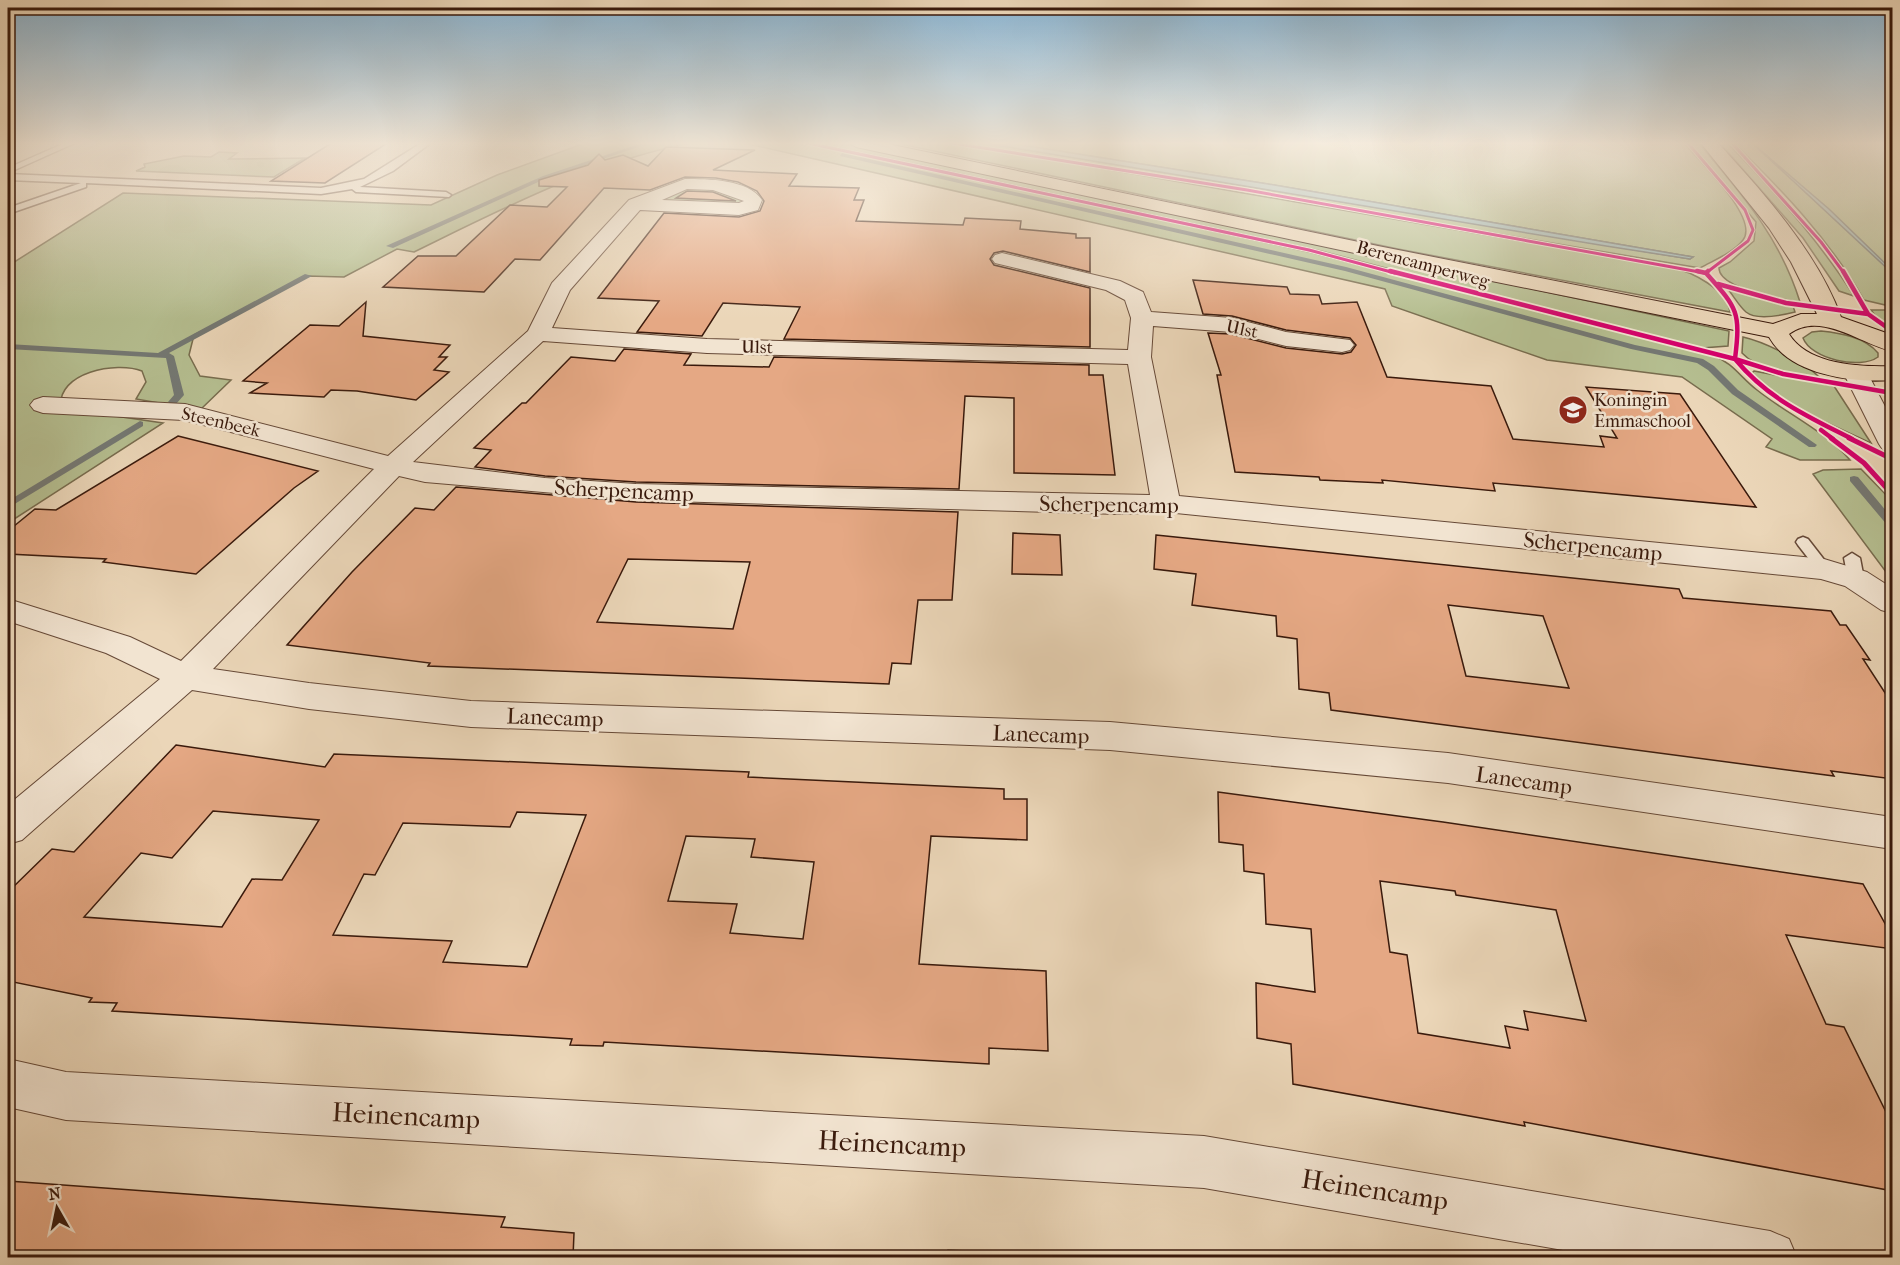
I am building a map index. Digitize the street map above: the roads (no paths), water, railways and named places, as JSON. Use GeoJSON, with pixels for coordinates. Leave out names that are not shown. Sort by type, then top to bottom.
{"type":"FeatureCollection","features":[{"type":"Feature","properties":{"kind":"main road","name":"Berencamperweg"},"geometry":{"type":"LineString","coordinates":[[1136,201],[1777,332]]}},
{"type":"Feature","properties":{"kind":"main road"},"geometry":{"type":"LineString","coordinates":[[1760,201],[1805,265],[1828,309],[1831,323]]}},
{"type":"Feature","properties":{"kind":"main road"},"geometry":{"type":"LineString","coordinates":[[1893,344],[1871,333],[1831,323],[1796,321],[1783,325],[1777,332],[1780,340],[1791,350],[1808,359],[1855,372],[1893,373]]}},
{"type":"Feature","properties":{"kind":"street"},"geometry":{"type":"LineString","coordinates":[[8,828],[185,677],[395,464],[538,334],[560,288],[635,204],[642,201]]}},
{"type":"Feature","properties":{"kind":"street"},"geometry":{"type":"LineString","coordinates":[[635,204],[739,209],[751,206],[753,201]]}},
{"type":"Feature","properties":{"kind":"street"},"geometry":{"type":"LineString","coordinates":[[1002,259],[1113,285],[1135,297],[1142,318],[1139,357],[1166,503]]}},
{"type":"Feature","properties":{"kind":"street","name":"Ulst"},"geometry":{"type":"LineString","coordinates":[[1142,318],[1232,325],[1286,339],[1342,345]]}},
{"type":"Feature","properties":{"kind":"street","name":"Ulst"},"geometry":{"type":"LineString","coordinates":[[538,334],[707,346],[1139,357]]}},
{"type":"Feature","properties":{"kind":"street"},"geometry":{"type":"LineString","coordinates":[[1855,372],[1893,444]]}},
{"type":"Feature","properties":{"kind":"street","name":"Steenbeek"},"geometry":{"type":"LineString","coordinates":[[43,405],[185,412],[395,464]]}},
{"type":"Feature","properties":{"kind":"street","name":"Scherpencamp"},"geometry":{"type":"LineString","coordinates":[[395,464],[426,474],[636,492],[1119,505],[1166,503],[1824,569],[1854,569],[1893,603]]}},
{"type":"Feature","properties":{"kind":"street"},"geometry":{"type":"LineString","coordinates":[[8,610],[118,645],[185,677]]}},
{"type":"Feature","properties":{"kind":"street","name":"Lanecamp"},"geometry":{"type":"LineString","coordinates":[[185,677],[309,696],[471,714],[1122,738],[1448,768],[1893,833]]}},
{"type":"Feature","properties":{"kind":"street","name":"Heinencamp"},"geometry":{"type":"LineString","coordinates":[[8,1083],[66,1096],[1204,1162],[1770,1257]]}},
{"type":"Feature","properties":{"kind":"lane"},"geometry":{"type":"LineString","coordinates":[[8,211],[37,201]]}},
{"type":"Feature","properties":{"kind":"lane"},"geometry":{"type":"LineString","coordinates":[[1803,542],[1824,569]]}},
{"type":"Feature","properties":{"kind":"water"},"geometry":{"type":"Polygon","coordinates":[[[1335,201],[1367,201],[1693,257],[1690,259],[1335,201]]]}},
{"type":"Feature","properties":{"kind":"water"},"geometry":{"type":"Polygon","coordinates":[[[1815,201],[1820,201],[1829,209],[1892,270],[1892,273],[1815,201]]]}},
{"type":"Feature","properties":{"kind":"waterway"},"geometry":{"type":"LineString","coordinates":[[390,246],[491,201]]}},
{"type":"Feature","properties":{"kind":"waterway"},"geometry":{"type":"LineString","coordinates":[[1046,201],[1346,269],[1634,347],[1700,361],[1711,368],[1735,392],[1812,445]]}},
{"type":"Feature","properties":{"kind":"waterway"},"geometry":{"type":"LineString","coordinates":[[160,355],[308,276]]}},
{"type":"Feature","properties":{"kind":"waterway"},"geometry":{"type":"LineString","coordinates":[[8,347],[170,356],[179,395],[173,402]]}},
{"type":"Feature","properties":{"kind":"waterway"},"geometry":{"type":"LineString","coordinates":[[8,505],[140,424]]}},
{"type":"Feature","properties":{"kind":"waterway"},"geometry":{"type":"LineString","coordinates":[[1854,479],[1892,524]]}},
{"type":"Feature","properties":{"kind":"place","name":"Koningin Emmaschool"},"geometry":{"type":"Point","coordinates":[1573,410]}}]}
